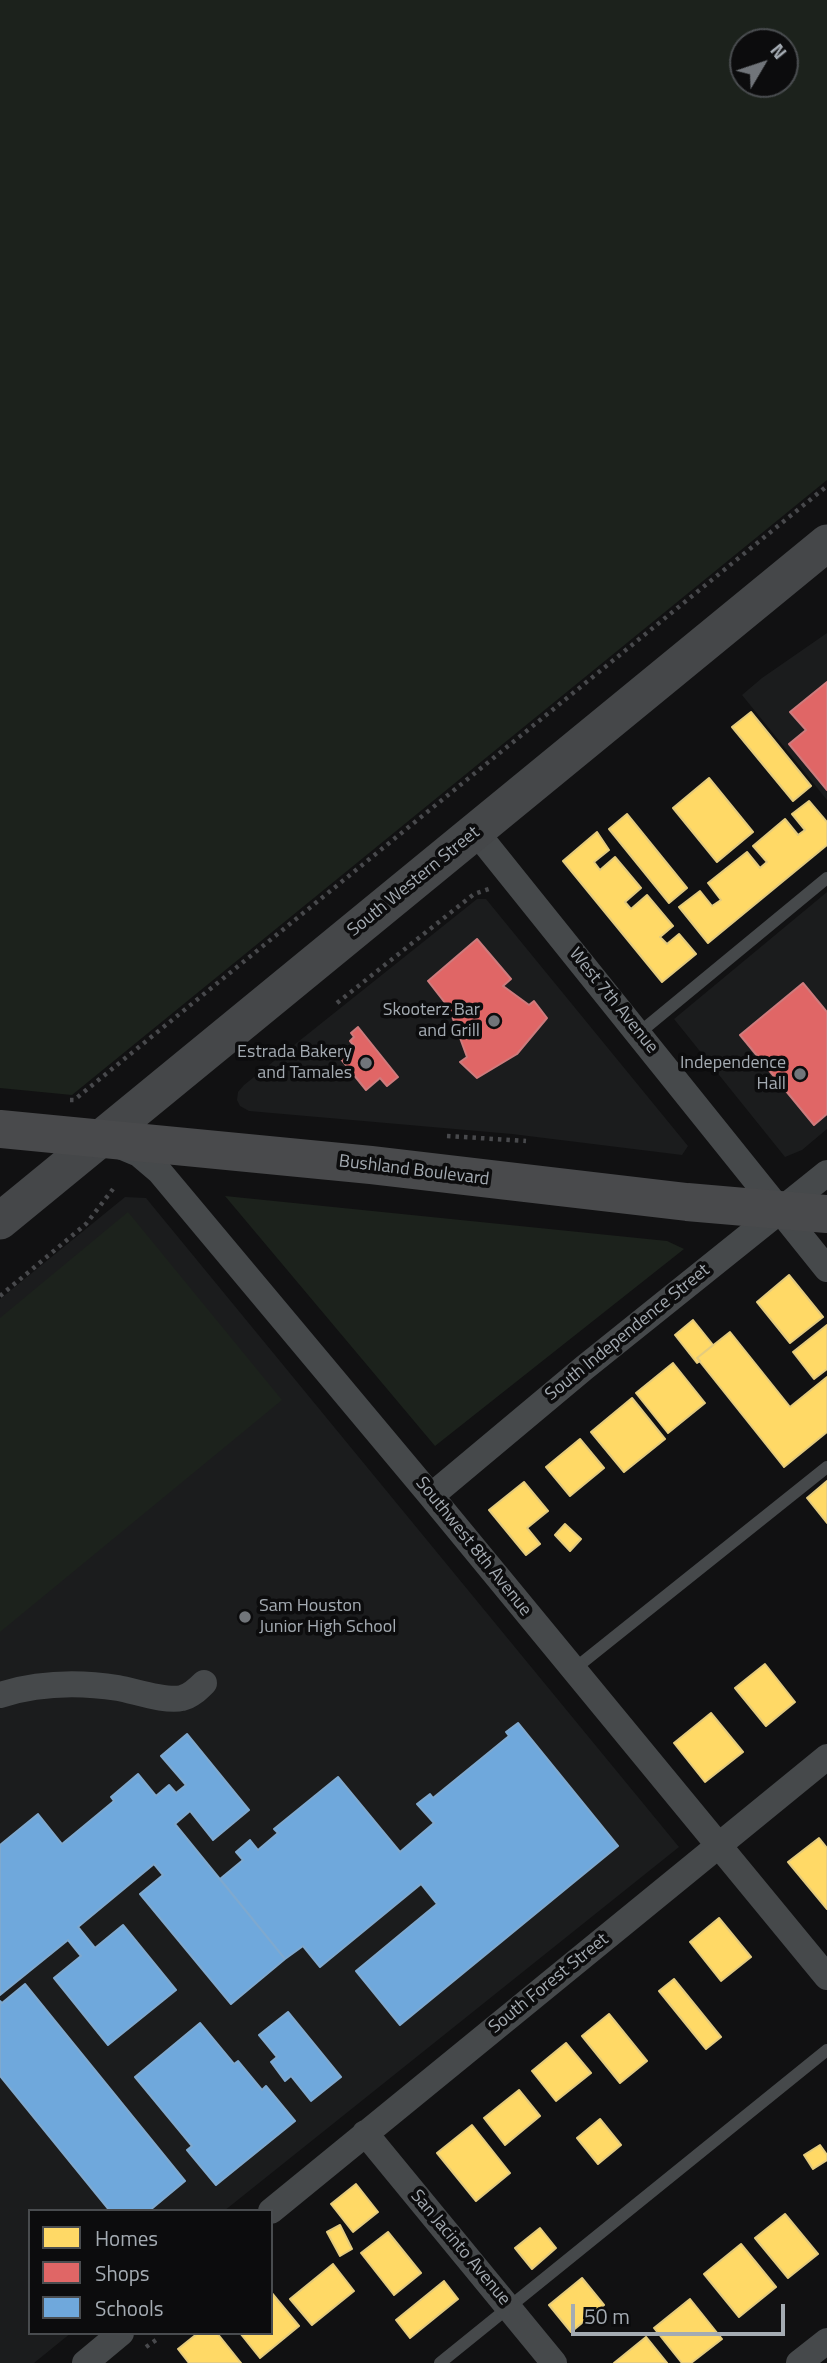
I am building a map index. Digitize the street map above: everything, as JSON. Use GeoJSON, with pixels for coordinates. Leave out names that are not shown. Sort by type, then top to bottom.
{"type":"FeatureCollection","features":[{"type":"Feature","properties":{"kind":"main road","name":"South Western Street"},"geometry":{"type":"LineString","coordinates":[[0,1221],[827,543]]}},
{"type":"Feature","properties":{"kind":"main road","name":"Bushland Boulevard"},"geometry":{"type":"LineString","coordinates":[[0,1129],[371,1165],[687,1202],[827,1213]]}},
{"type":"Feature","properties":{"kind":"street","name":"West 7th Avenue"},"geometry":{"type":"LineString","coordinates":[[476,832],[827,1269]]}},
{"type":"Feature","properties":{"kind":"street","name":"Southwest 8th Avenue"},"geometry":{"type":"LineString","coordinates":[[102,1138],[139,1154],[159,1171],[827,1977]]}},
{"type":"Feature","properties":{"kind":"street","name":"South Independence Street"},"geometry":{"type":"LineString","coordinates":[[430,1496],[827,1173]]}},
{"type":"Feature","properties":{"kind":"street"},"geometry":{"type":"LineString","coordinates":[[0,1695],[33,1687],[72,1684],[118,1688],[177,1699],[190,1695],[204,1683]]}},
{"type":"Feature","properties":{"kind":"street","name":"South Forest Street"},"geometry":{"type":"LineString","coordinates":[[273,2209],[827,1757]]}},
{"type":"Feature","properties":{"kind":"street","name":"San Jacinto Avenue"},"geometry":{"type":"LineString","coordinates":[[365,2133],[554,2363]]}},
{"type":"Feature","properties":{"kind":"street"},"geometry":{"type":"LineString","coordinates":[[85,2363],[119,2335]]}},
{"type":"Feature","properties":{"kind":"street"},"geometry":{"type":"LineString","coordinates":[[799,2363],[827,2341]]}},
{"type":"Feature","properties":{"kind":"lane"},"geometry":{"type":"LineString","coordinates":[[639,1034],[827,877]]}},
{"type":"Feature","properties":{"kind":"lane"},"geometry":{"type":"LineString","coordinates":[[573,1670],[827,1467]]}},
{"type":"Feature","properties":{"kind":"lane"},"geometry":{"type":"LineString","coordinates":[[440,2363],[827,2050]]}},
{"type":"Feature","properties":{"kind":"path"},"geometry":{"type":"LineString","coordinates":[[62,1099],[74,1100],[827,486]]}},
{"type":"Feature","properties":{"kind":"path"},"geometry":{"type":"LineString","coordinates":[[337,1003],[474,894],[490,889]]}},
{"type":"Feature","properties":{"kind":"path"},"geometry":{"type":"LineString","coordinates":[[447,1136],[526,1141]]}},
{"type":"Feature","properties":{"kind":"path"},"geometry":{"type":"LineString","coordinates":[[0,1296],[86,1224],[113,1189]]}},
{"type":"Feature","properties":{"kind":"shaded area"},"geometry":{"type":"Polygon","coordinates":[[[0,0],[827,0],[827,480],[72,1095],[0,1088],[0,0]]]}},
{"type":"Feature","properties":{"kind":"shaded area"},"geometry":{"type":"Polygon","coordinates":[[[827,633],[827,800],[742,695],[827,633]]]}},
{"type":"Feature","properties":{"kind":"shaded area"},"geometry":{"type":"Polygon","coordinates":[[[827,892],[827,1129],[802,1150],[785,1157],[674,1019],[827,892]]]}},
{"type":"Feature","properties":{"kind":"shaded area"},"geometry":{"type":"Polygon","coordinates":[[[477,899],[486,899],[688,1146],[682,1155],[512,1134],[249,1111],[240,1106],[237,1100],[238,1092],[244,1085],[477,899]]]}},
{"type":"Feature","properties":{"kind":"shaded area"},"geometry":{"type":"Polygon","coordinates":[[[225,1196],[667,1241],[684,1249],[435,1446],[225,1196]]]}},
{"type":"Feature","properties":{"kind":"shaded area","name":"Sam Houston Junior High School"},"geometry":{"type":"Polygon","coordinates":[[[125,1197],[146,1198],[679,1847],[226,2209],[28,2209],[28,2335],[69,2335],[34,2363],[0,2363],[0,1299],[125,1197]]]}},
{"type":"Feature","properties":{"kind":"shaded area"},"geometry":{"type":"Polygon","coordinates":[[[128,1212],[282,1400],[0,1632],[0,1318],[128,1212]]]}},
{"type":"Feature","properties":{"kind":"building: Homes"},"geometry":{"type":"Polygon","coordinates":[[[751,712],[811,786],[793,801],[732,727],[751,712]]]}},
{"type":"Feature","properties":{"kind":"building: Homes"},"geometry":{"type":"Polygon","coordinates":[[[709,778],[753,832],[717,862],[673,808],[709,778]]]}},
{"type":"Feature","properties":{"kind":"building: Homes"},"geometry":{"type":"Polygon","coordinates":[[[809,801],[827,822],[827,845],[708,943],[679,907],[700,891],[712,906],[721,900],[708,883],[747,852],[760,868],[767,862],[753,846],[785,819],[798,835],[805,830],[792,814],[809,801]]]}},
{"type":"Feature","properties":{"kind":"building: Homes"},"geometry":{"type":"Polygon","coordinates":[[[627,814],[687,888],[669,903],[609,829],[627,814]]]}},
{"type":"Feature","properties":{"kind":"building: Homes"},"geometry":{"type":"Polygon","coordinates":[[[597,832],[609,850],[594,862],[600,870],[615,857],[641,888],[625,902],[631,909],[647,895],[673,926],[660,937],[667,944],[679,934],[696,954],[662,982],[563,861],[597,832]]]}},
{"type":"Feature","properties":{"kind":"building: Homes"},"geometry":{"type":"Polygon","coordinates":[[[789,1275],[823,1317],[790,1343],[757,1302],[789,1275]]]}},
{"type":"Feature","properties":{"kind":"building: Homes"},"geometry":{"type":"Polygon","coordinates":[[[693,1320],[713,1345],[697,1358],[700,1361],[697,1363],[675,1335],[693,1320]]]}},
{"type":"Feature","properties":{"kind":"building: Homes"},"geometry":{"type":"Polygon","coordinates":[[[827,1325],[827,1369],[814,1379],[793,1352],[827,1325]]]}},
{"type":"Feature","properties":{"kind":"building: Homes"},"geometry":{"type":"Polygon","coordinates":[[[730,1332],[790,1407],[827,1377],[827,1432],[784,1467],[697,1358],[730,1332]]]}},
{"type":"Feature","properties":{"kind":"building: Homes"},"geometry":{"type":"Polygon","coordinates":[[[673,1363],[705,1403],[668,1433],[636,1393],[673,1363]]]}},
{"type":"Feature","properties":{"kind":"building: Homes"},"geometry":{"type":"Polygon","coordinates":[[[632,1398],[665,1439],[624,1472],[591,1432],[632,1398]]]}},
{"type":"Feature","properties":{"kind":"building: Homes"},"geometry":{"type":"Polygon","coordinates":[[[580,1439],[604,1468],[570,1496],[546,1467],[580,1439]]]}},
{"type":"Feature","properties":{"kind":"building: Homes"},"geometry":{"type":"Polygon","coordinates":[[[827,1481],[827,1523],[807,1498],[827,1481]]]}},
{"type":"Feature","properties":{"kind":"building: Homes"},"geometry":{"type":"Polygon","coordinates":[[[524,1482],[548,1511],[527,1528],[540,1544],[526,1555],[489,1510],[524,1482]]]}},
{"type":"Feature","properties":{"kind":"building: Homes"},"geometry":{"type":"Polygon","coordinates":[[[565,1524],[581,1539],[570,1551],[555,1535],[565,1524]]]}},
{"type":"Feature","properties":{"kind":"building: Homes"},"geometry":{"type":"Polygon","coordinates":[[[765,1664],[795,1702],[766,1726],[735,1688],[765,1664]]]}},
{"type":"Feature","properties":{"kind":"building: Homes"},"geometry":{"type":"Polygon","coordinates":[[[711,1713],[743,1752],[705,1782],[674,1743],[711,1713]]]}},
{"type":"Feature","properties":{"kind":"building: Homes"},"geometry":{"type":"Polygon","coordinates":[[[819,1838],[827,1848],[827,1909],[788,1862],[819,1838]]]}},
{"type":"Feature","properties":{"kind":"building: Homes"},"geometry":{"type":"Polygon","coordinates":[[[719,1918],[751,1957],[721,1981],[690,1942],[719,1918]]]}},
{"type":"Feature","properties":{"kind":"building: Homes"},"geometry":{"type":"Polygon","coordinates":[[[674,1979],[721,2037],[706,2049],[659,1991],[674,1979]]]}},
{"type":"Feature","properties":{"kind":"building: Homes"},"geometry":{"type":"Polygon","coordinates":[[[609,2014],[647,2061],[620,2083],[582,2036],[609,2014]]]}},
{"type":"Feature","properties":{"kind":"building: Homes"},"geometry":{"type":"Polygon","coordinates":[[[566,2043],[591,2073],[556,2101],[532,2071],[566,2043]]]}},
{"type":"Feature","properties":{"kind":"building: Homes"},"geometry":{"type":"Polygon","coordinates":[[[519,2090],[540,2116],[505,2145],[484,2118],[519,2090]]]}},
{"type":"Feature","properties":{"kind":"building: Homes"},"geometry":{"type":"Polygon","coordinates":[[[600,2119],[621,2145],[598,2164],[577,2138],[600,2119]]]}},
{"type":"Feature","properties":{"kind":"building: Homes"},"geometry":{"type":"Polygon","coordinates":[[[472,2125],[510,2173],[476,2201],[437,2153],[472,2125]]]}},
{"type":"Feature","properties":{"kind":"building: Homes"},"geometry":{"type":"Polygon","coordinates":[[[820,2145],[827,2155],[827,2160],[813,2169],[804,2155],[820,2145]]]}},
{"type":"Feature","properties":{"kind":"building: Homes"},"geometry":{"type":"Polygon","coordinates":[[[356,2184],[378,2212],[353,2232],[331,2204],[356,2184]]]}},
{"type":"Feature","properties":{"kind":"building: Homes"},"geometry":{"type":"Polygon","coordinates":[[[785,2214],[818,2254],[788,2278],[755,2238],[785,2214]]]}},
{"type":"Feature","properties":{"kind":"building: Homes"},"geometry":{"type":"Polygon","coordinates":[[[340,2225],[352,2249],[340,2256],[327,2232],[340,2225]]]}},
{"type":"Feature","properties":{"kind":"building: Homes"},"geometry":{"type":"Polygon","coordinates":[[[540,2228],[556,2248],[532,2269],[515,2248],[540,2228]]]}},
{"type":"Feature","properties":{"kind":"building: Homes"},"geometry":{"type":"Polygon","coordinates":[[[388,2232],[421,2273],[394,2295],[361,2253],[388,2232]]]}},
{"type":"Feature","properties":{"kind":"building: Homes"},"geometry":{"type":"Polygon","coordinates":[[[741,2244],[776,2287],[739,2317],[704,2274],[741,2244]]]}},
{"type":"Feature","properties":{"kind":"building: Homes"},"geometry":{"type":"Polygon","coordinates":[[[333,2264],[354,2291],[312,2325],[290,2299],[333,2264]]]}},
{"type":"Feature","properties":{"kind":"building: Homes"},"geometry":{"type":"Polygon","coordinates":[[[582,2278],[604,2305],[571,2332],[549,2305],[582,2278]]]}},
{"type":"Feature","properties":{"kind":"building: Homes"},"geometry":{"type":"Polygon","coordinates":[[[444,2281],[458,2299],[410,2338],[396,2320],[444,2281]]]}},
{"type":"Feature","properties":{"kind":"building: Homes"},"geometry":{"type":"Polygon","coordinates":[[[273,2294],[299,2326],[260,2358],[242,2335],[273,2335],[273,2294]]]}},
{"type":"Feature","properties":{"kind":"building: Homes"},"geometry":{"type":"Polygon","coordinates":[[[690,2299],[722,2339],[691,2363],[682,2363],[654,2328],[690,2299]]]}},
{"type":"Feature","properties":{"kind":"building: Homes"},"geometry":{"type":"Polygon","coordinates":[[[196,2335],[219,2335],[241,2363],[189,2363],[178,2349],[196,2335]]]}},
{"type":"Feature","properties":{"kind":"building: Homes"},"geometry":{"type":"Polygon","coordinates":[[[646,2337],[667,2363],[614,2363],[646,2337]]]}},
{"type":"Feature","properties":{"kind":"building: Shops"},"geometry":{"type":"Polygon","coordinates":[[[827,682],[827,790],[789,744],[806,730],[790,712],[827,682]]]}},
{"type":"Feature","properties":{"kind":"building: Shops"},"geometry":{"type":"Polygon","coordinates":[[[477,939],[511,979],[503,986],[529,1005],[534,1001],[547,1018],[517,1054],[477,1078],[460,1062],[467,1057],[449,1008],[428,981],[477,939]]]}},
{"type":"Feature","properties":{"kind":"building: Shops","name":"Independence Hall"},"geometry":{"type":"Polygon","coordinates":[[[803,983],[827,1012],[827,1114],[814,1125],[740,1035],[803,983]]]}},
{"type":"Feature","properties":{"kind":"building: Shops"},"geometry":{"type":"Polygon","coordinates":[[[358,1027],[398,1077],[387,1086],[380,1078],[366,1090],[341,1059],[355,1047],[350,1041],[354,1037],[351,1033],[358,1027]]]}},
{"type":"Feature","properties":{"kind":"building: Schools"},"geometry":{"type":"Polygon","coordinates":[[[518,1723],[618,1846],[400,2025],[356,1971],[437,1904],[421,1884],[320,1967],[303,1946],[285,1959],[220,1879],[243,1860],[236,1852],[250,1840],[258,1850],[278,1833],[274,1829],[338,1777],[400,1852],[434,1823],[417,1804],[430,1794],[433,1798],[509,1736],[506,1732],[518,1723]]]}},
{"type":"Feature","properties":{"kind":"building: Schools"},"geometry":{"type":"Polygon","coordinates":[[[187,1734],[249,1810],[213,1840],[190,1811],[175,1824],[285,1959],[231,2004],[140,1894],[163,1875],[154,1864],[78,1927],[95,1948],[123,1925],[176,1990],[108,2045],[54,1978],[81,1956],[68,1940],[0,1995],[0,1845],[38,1814],[62,1844],[114,1801],[111,1797],[138,1774],[156,1796],[169,1785],[176,1793],[186,1785],[161,1756],[187,1734]]]}},
{"type":"Feature","properties":{"kind":"building: Schools"},"geometry":{"type":"Polygon","coordinates":[[[25,1984],[185,2181],[151,2209],[108,2209],[0,2076],[0,2001],[2,2003],[25,1984]]]}},
{"type":"Feature","properties":{"kind":"building: Schools"},"geometry":{"type":"Polygon","coordinates":[[[288,2012],[341,2077],[311,2101],[291,2076],[285,2081],[271,2062],[277,2057],[259,2035],[288,2012]]]}},
{"type":"Feature","properties":{"kind":"building: Schools"},"geometry":{"type":"Polygon","coordinates":[[[200,2023],[234,2064],[238,2061],[262,2090],[266,2086],[295,2121],[216,2185],[187,2150],[192,2146],[135,2077],[200,2023]]]}},
{"type":"Feature","properties":{"kind":"place","name":"Skooterz Bar and Grill"},"geometry":{"type":"Point","coordinates":[494,1021]}},
{"type":"Feature","properties":{"kind":"place","name":"Estrada Bakery and Tamales"},"geometry":{"type":"Point","coordinates":[366,1063]}},
{"type":"Feature","properties":{"kind":"place","name":"Independence Hall"},"geometry":{"type":"Point","coordinates":[800,1074]}},
{"type":"Feature","properties":{"kind":"place","name":"Sam Houston Junior High School"},"geometry":{"type":"Point","coordinates":[245,1617]}}]}
